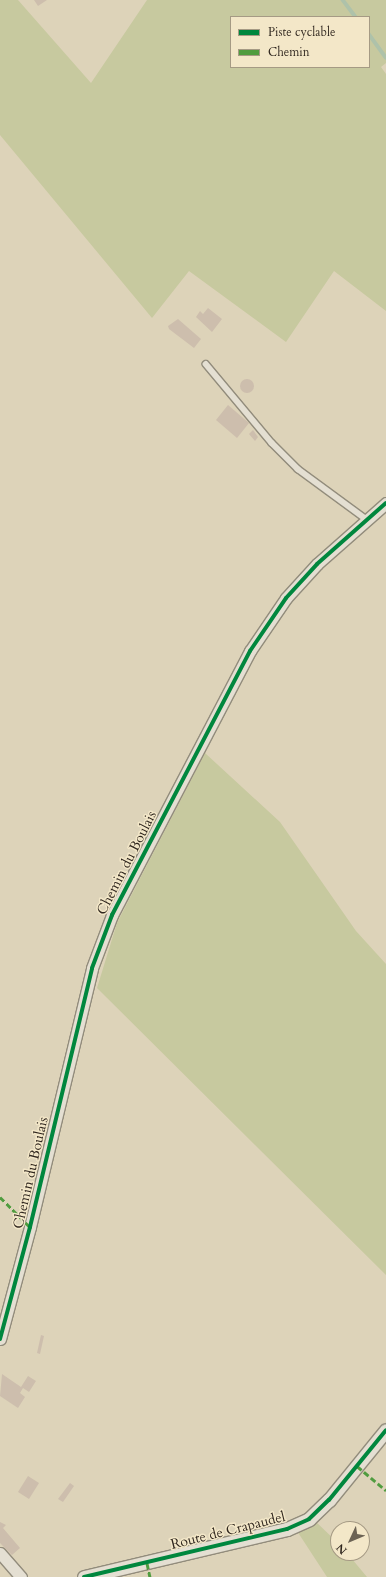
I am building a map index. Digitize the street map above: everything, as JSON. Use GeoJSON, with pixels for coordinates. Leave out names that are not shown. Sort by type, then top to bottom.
{"type":"FeatureCollection","features":[{"type":"Feature","properties":{"kind":"street","name":"Chemin du Boulais"},"geometry":{"type":"LineString","coordinates":[[0,1339],[30,1227],[92,968],[112,915],[250,651],[286,598],[366,519],[386,503]]}},
{"type":"Feature","properties":{"kind":"street","name":"Route de Crapaudel"},"geometry":{"type":"LineString","coordinates":[[84,1577],[288,1529],[309,1519],[329,1500],[386,1430]]}},
{"type":"Feature","properties":{"kind":"street"},"geometry":{"type":"LineString","coordinates":[[0,1553],[21,1577]]}},
{"type":"Feature","properties":{"kind":"lane"},"geometry":{"type":"LineString","coordinates":[[206,364],[272,443],[298,469],[366,519]]}},
{"type":"Feature","properties":{"kind":"green space"},"geometry":{"type":"Polygon","coordinates":[[[0,0],[18,0],[91,83],[147,0],[386,0],[386,63],[381,67],[386,74],[386,311],[334,271],[286,342],[189,271],[152,318],[0,135],[0,0]]]}},
{"type":"Feature","properties":{"kind":"green space"},"geometry":{"type":"Polygon","coordinates":[[[205,753],[280,822],[356,931],[386,964],[386,1275],[97,988],[117,923],[205,753]]]}},
{"type":"Feature","properties":{"kind":"green space"},"geometry":{"type":"Polygon","coordinates":[[[313,1519],[330,1535],[330,1561],[354,1561],[367,1577],[327,1577],[297,1531],[313,1519]]]}},
{"type":"Feature","properties":{"kind":"building"},"geometry":{"type":"Polygon","coordinates":[[[34,0],[47,0],[38,6],[34,0]]]}},
{"type":"Feature","properties":{"kind":"building"},"geometry":{"type":"Polygon","coordinates":[[[208,308],[222,319],[212,332],[196,317],[200,311],[203,314],[208,308]]]}},
{"type":"Feature","properties":{"kind":"building"},"geometry":{"type":"Polygon","coordinates":[[[178,319],[201,339],[194,348],[169,329],[168,326],[178,319]]]}},
{"type":"Feature","properties":{"kind":"building"},"geometry":{"type":"Polygon","coordinates":[[[247,379],[252,381],[254,386],[252,391],[247,393],[242,391],[240,386],[242,381],[247,379]]]}},
{"type":"Feature","properties":{"kind":"building"},"geometry":{"type":"Polygon","coordinates":[[[228,405],[249,423],[237,438],[216,420],[228,405]]]}},
{"type":"Feature","properties":{"kind":"building"},"geometry":{"type":"Polygon","coordinates":[[[253,430],[258,437],[255,441],[249,434],[253,430]]]}},
{"type":"Feature","properties":{"kind":"building"},"geometry":{"type":"Polygon","coordinates":[[[41,1335],[44,1336],[40,1354],[37,1353],[41,1335]]]}},
{"type":"Feature","properties":{"kind":"building"},"geometry":{"type":"Polygon","coordinates":[[[2,1374],[21,1387],[28,1376],[36,1381],[29,1392],[23,1388],[20,1393],[25,1397],[18,1408],[0,1396],[2,1374]]]}},
{"type":"Feature","properties":{"kind":"building"},"geometry":{"type":"Polygon","coordinates":[[[28,1476],[39,1483],[29,1499],[18,1492],[28,1476]]]}},
{"type":"Feature","properties":{"kind":"building"},"geometry":{"type":"Polygon","coordinates":[[[70,1483],[74,1486],[63,1502],[58,1499],[70,1483]]]}},
{"type":"Feature","properties":{"kind":"building"},"geometry":{"type":"Polygon","coordinates":[[[0,1522],[6,1525],[3,1528],[20,1548],[12,1555],[0,1543],[0,1522]]]}},
{"type":"Feature","properties":{"kind":"waterway"},"geometry":{"type":"LineString","coordinates":[[343,0],[355,16]]}},
{"type":"Feature","properties":{"kind":"waterway"},"geometry":{"type":"LineString","coordinates":[[370,35],[386,57]]}},
{"type":"Feature","properties":{"kind":"marked path"},"geometry":{"type":"LineString","coordinates":[[0,1197],[30,1227]]}},
{"type":"Feature","properties":{"kind":"marked path"},"geometry":{"type":"LineString","coordinates":[[357,1466],[386,1490]]}},
{"type":"Feature","properties":{"kind":"marked path"},"geometry":{"type":"LineString","coordinates":[[147,1563],[150,1577]]}},
{"type":"Feature","properties":{"kind":"cycle path"},"geometry":{"type":"LineString","coordinates":[[0,1339],[30,1227],[92,968],[112,915],[250,651],[286,598],[317,564],[386,503]]}},
{"type":"Feature","properties":{"kind":"cycle path"},"geometry":{"type":"LineString","coordinates":[[84,1577],[287,1529],[309,1519],[329,1500],[386,1430]]}}]}
